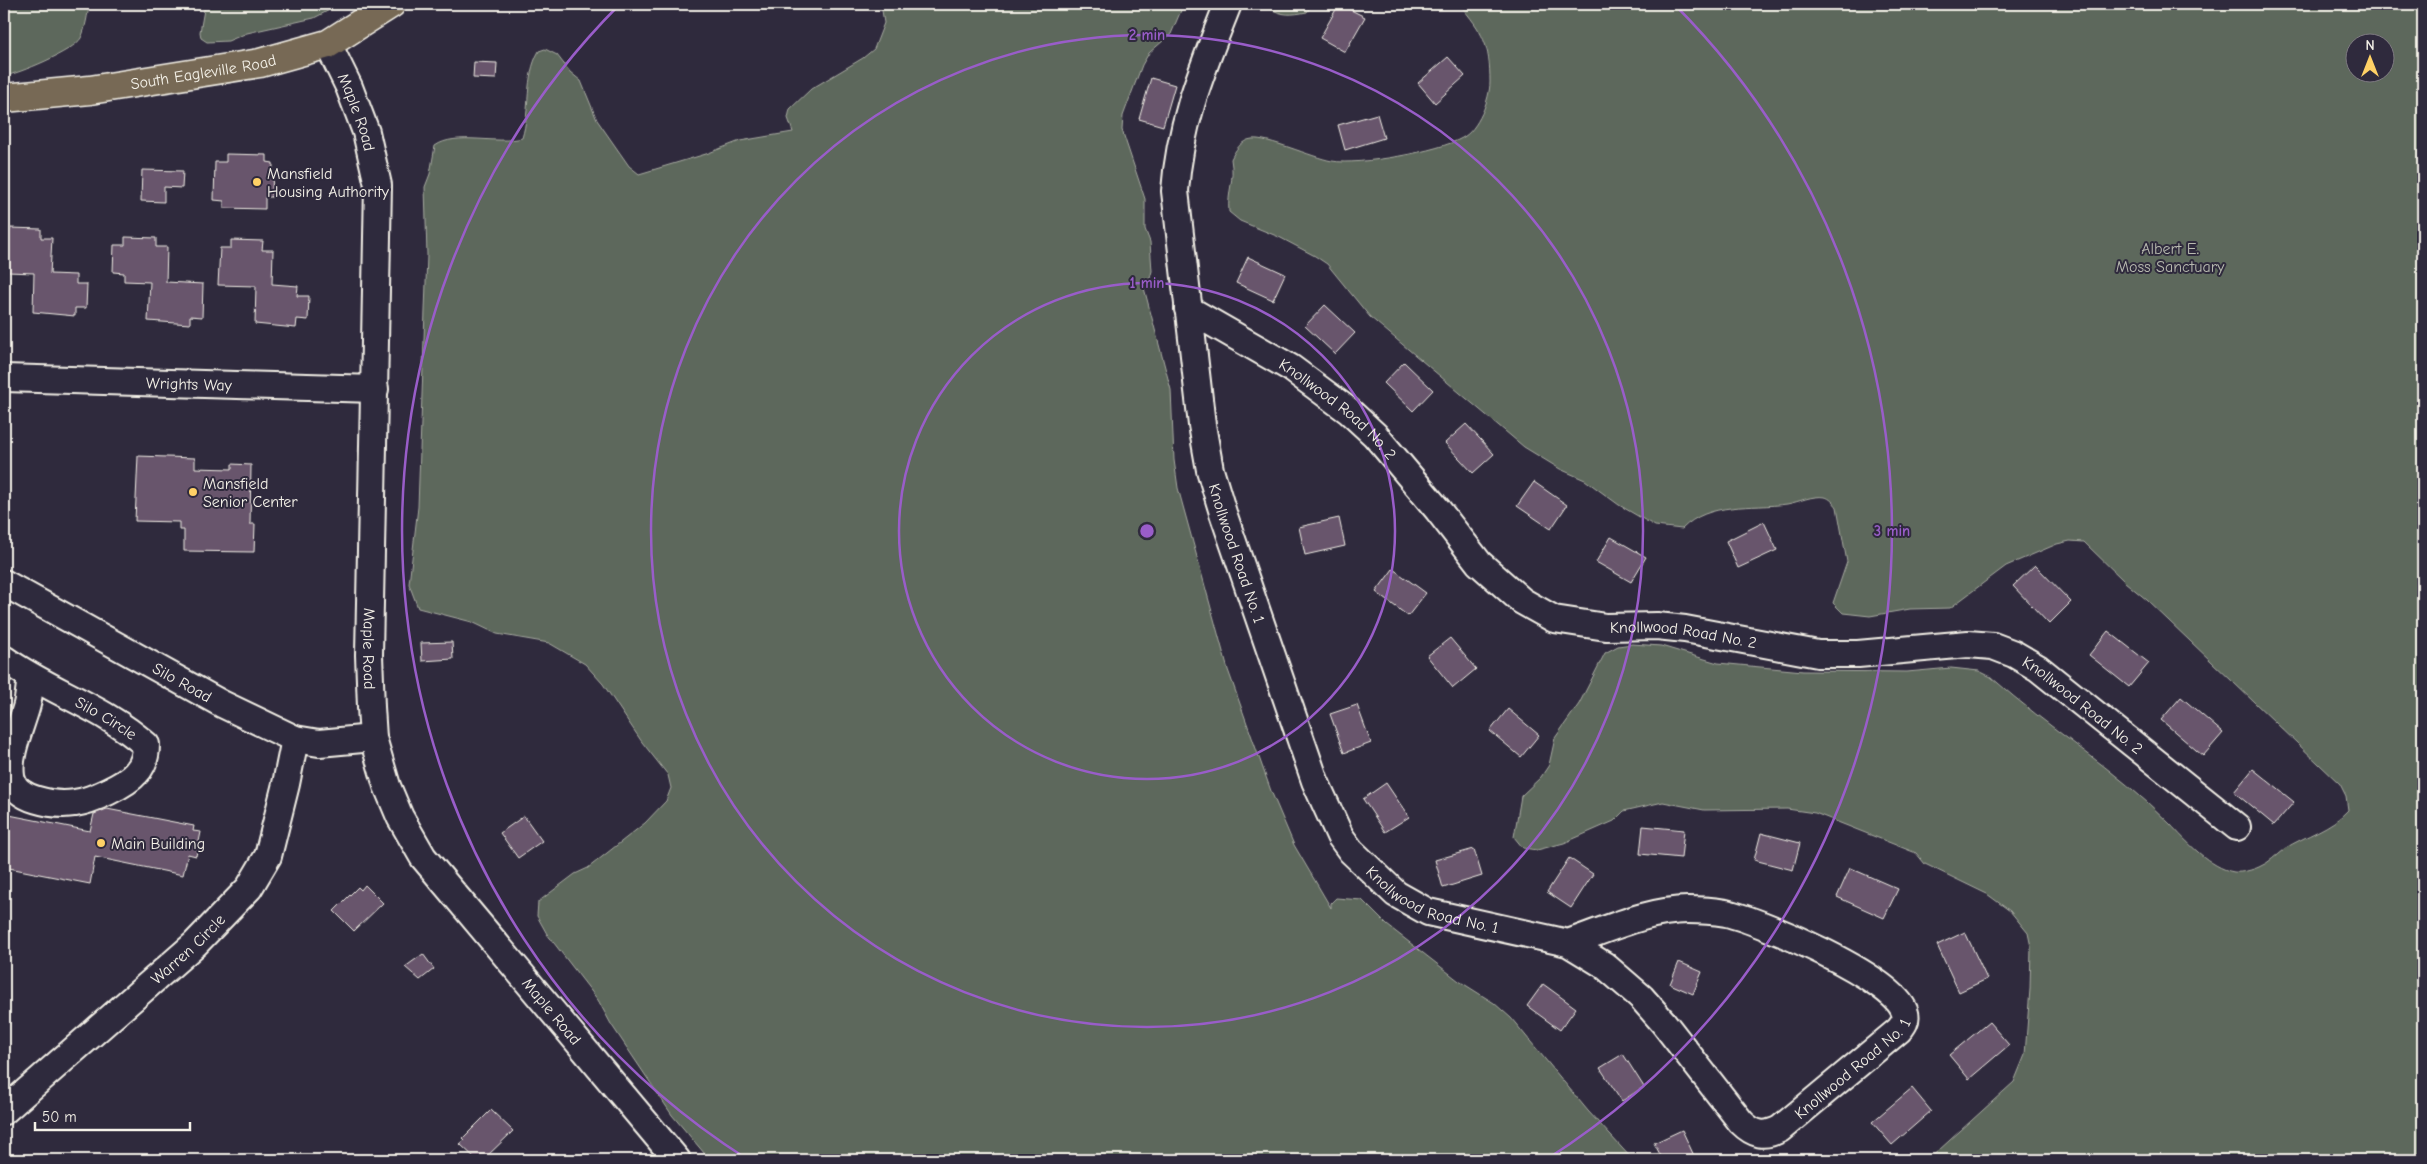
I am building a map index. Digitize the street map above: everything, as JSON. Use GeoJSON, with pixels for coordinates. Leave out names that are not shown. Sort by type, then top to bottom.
{"type":"FeatureCollection","features":[{"type":"Feature","properties":{"kind":"main road","name":"South Eagleville Road"},"geometry":{"type":"LineString","coordinates":[[4,98],[90,90],[260,63],[328,44],[391,4]]}},
{"type":"Feature","properties":{"kind":"street","name":"Knollwood Road No. 1"},"geometry":{"type":"LineString","coordinates":[[1228,4],[1205,60],[1184,126],[1178,156],[1175,191],[1202,425],[1210,470],[1288,704],[1316,781],[1340,836],[1382,882],[1396,894],[1428,912],[1568,944],[1604,965],[1641,997],[1692,1056],[1741,1122],[1750,1131],[1759,1134],[1769,1135],[1780,1129],[1899,1030],[1906,1016],[1902,1006],[1878,984],[1846,965],[1785,933],[1726,913],[1689,910],[1670,911],[1627,922],[1568,944]]}},
{"type":"Feature","properties":{"kind":"street","name":"Maple Road"},"geometry":{"type":"LineString","coordinates":[[328,44],[366,132],[378,185],[369,655],[373,738],[393,802],[422,857],[678,1160]]}},
{"type":"Feature","properties":{"kind":"street","name":"Knollwood Road No. 2"},"geometry":{"type":"LineString","coordinates":[[1188,309],[1291,368],[1349,411],[1375,435],[1438,510],[1479,563],[1538,612],[1554,620],[1606,627],[1657,626],[1685,629],[1818,654],[1858,654],[1968,644],[1993,646],[2014,654],[2038,668],[2237,827]]}},
{"type":"Feature","properties":{"kind":"street","name":"Wrights Way"},"geometry":{"type":"LineString","coordinates":[[4,378],[375,389]]}},
{"type":"Feature","properties":{"kind":"street","name":"Silo Road"},"geometry":{"type":"LineString","coordinates":[[4,584],[222,704],[295,739],[319,743],[373,738]]}},
{"type":"Feature","properties":{"kind":"street","name":"Silo Circle"},"geometry":{"type":"LineString","coordinates":[[4,659],[31,678],[63,693],[132,732],[146,745],[146,758],[136,774],[106,793],[75,803],[42,800],[25,796],[14,787],[11,776],[12,761],[27,706],[31,678]]}},
{"type":"Feature","properties":{"kind":"street","name":"Warren Circle"},"geometry":{"type":"LineString","coordinates":[[4,1111],[188,950],[249,888],[268,856],[295,739]]}},
{"type":"Feature","properties":{"kind":"green space"},"geometry":{"type":"Polygon","coordinates":[[[4,4],[90,4],[83,34],[76,43],[45,61],[4,76],[4,4]]]}},
{"type":"Feature","properties":{"kind":"green space"},"geometry":{"type":"Polygon","coordinates":[[[205,4],[341,4],[314,18],[247,33],[228,41],[207,42],[201,38],[200,32],[205,4]]]}},
{"type":"Feature","properties":{"kind":"green space"},"geometry":{"type":"Polygon","coordinates":[[[881,4],[1188,4],[1182,8],[1171,34],[1149,53],[1142,65],[1123,116],[1122,130],[1145,199],[1145,229],[1150,242],[1152,271],[1148,285],[1144,288],[1171,390],[1174,460],[1178,488],[1228,670],[1271,791],[1294,845],[1331,908],[1331,903],[1336,898],[1362,900],[1387,925],[1459,981],[1494,1003],[1511,1018],[1588,1111],[1633,1160],[710,1160],[672,1115],[611,1024],[598,1000],[547,934],[537,916],[538,902],[575,874],[588,868],[645,823],[666,801],[671,788],[668,775],[642,742],[603,684],[585,664],[549,643],[497,634],[472,622],[418,608],[409,584],[418,507],[427,255],[425,187],[430,174],[435,146],[454,139],[512,140],[522,138],[531,72],[539,51],[545,49],[557,55],[570,72],[581,81],[597,120],[629,166],[639,174],[706,154],[740,141],[793,132],[788,118],[790,109],[811,89],[863,58],[874,49],[884,23],[881,4]]]}},
{"type":"Feature","properties":{"kind":"green space"},"geometry":{"type":"Polygon","coordinates":[[[1269,4],[1313,4],[1307,12],[1283,14],[1269,8],[1269,4]]]}},
{"type":"Feature","properties":{"kind":"green space","name":"Albert E. Moss Sanctuary"},"geometry":{"type":"Polygon","coordinates":[[[1459,4],[2423,4],[2423,1160],[1928,1160],[2014,1082],[2025,1055],[2031,947],[2028,933],[2010,911],[1987,894],[1925,864],[1916,853],[1815,813],[1787,809],[1704,810],[1663,802],[1624,811],[1614,821],[1564,843],[1537,850],[1523,848],[1514,837],[1521,796],[1541,777],[1549,765],[1555,738],[1579,704],[1605,653],[1618,646],[1632,644],[1661,646],[1718,663],[1803,671],[1907,672],[1951,668],[1979,671],[1991,677],[2127,785],[2207,860],[2234,872],[2247,871],[2263,865],[2292,844],[2334,822],[2348,810],[2346,796],[2340,784],[2084,542],[2070,541],[2057,544],[2006,566],[1950,608],[1910,609],[1870,616],[1843,613],[1833,603],[1847,562],[1837,507],[1829,498],[1815,497],[1787,504],[1718,510],[1693,520],[1682,529],[1655,526],[1619,505],[1585,480],[1560,469],[1524,447],[1370,317],[1327,264],[1279,237],[1240,221],[1229,212],[1232,173],[1231,159],[1239,146],[1248,140],[1259,139],[1268,141],[1323,159],[1344,162],[1379,159],[1436,148],[1468,134],[1482,113],[1488,97],[1490,82],[1487,48],[1474,23],[1459,4]]]}},
{"type":"Feature","properties":{"kind":"building"},"geometry":{"type":"Polygon","coordinates":[[[1339,4],[1365,17],[1345,52],[1320,38],[1339,4]]]}},
{"type":"Feature","properties":{"kind":"building"},"geometry":{"type":"Polygon","coordinates":[[[1448,57],[1465,76],[1435,103],[1418,83],[1448,57]]]}},
{"type":"Feature","properties":{"kind":"building"},"geometry":{"type":"Polygon","coordinates":[[[474,62],[497,63],[496,79],[473,78],[474,62]]]}},
{"type":"Feature","properties":{"kind":"building"},"geometry":{"type":"Polygon","coordinates":[[[1151,78],[1175,85],[1163,126],[1139,119],[1151,78]]]}},
{"type":"Feature","properties":{"kind":"building"},"geometry":{"type":"Polygon","coordinates":[[[1377,114],[1384,138],[1345,150],[1338,125],[1377,114]]]}},
{"type":"Feature","properties":{"kind":"building"},"geometry":{"type":"Polygon","coordinates":[[[226,154],[267,155],[267,162],[273,163],[272,197],[265,197],[265,209],[224,208],[224,201],[214,200],[215,162],[226,162],[226,154]]]}},
{"type":"Feature","properties":{"kind":"building"},"geometry":{"type":"Polygon","coordinates":[[[142,170],[183,171],[182,188],[164,187],[164,202],[141,201],[142,170]]]}},
{"type":"Feature","properties":{"kind":"building"},"geometry":{"type":"Polygon","coordinates":[[[10,228],[41,229],[41,238],[52,238],[50,274],[76,275],[76,284],[87,284],[86,308],[75,308],[75,316],[33,312],[34,273],[8,272],[8,264],[4,264],[4,236],[9,237],[10,228]]]}},
{"type":"Feature","properties":{"kind":"building"},"geometry":{"type":"Polygon","coordinates":[[[125,237],[156,238],[156,247],[167,247],[166,282],[203,284],[202,317],[190,316],[190,324],[148,321],[150,282],[124,281],[124,273],[113,272],[114,245],[125,245],[125,237]]]}},
{"type":"Feature","properties":{"kind":"building"},"geometry":{"type":"Polygon","coordinates":[[[231,240],[263,241],[262,250],[273,250],[272,284],[298,286],[297,296],[309,296],[308,320],[297,319],[296,328],[255,324],[256,286],[218,285],[220,248],[231,248],[231,240]]]}},
{"type":"Feature","properties":{"kind":"building"},"geometry":{"type":"Polygon","coordinates":[[[1248,257],[1285,274],[1273,300],[1236,283],[1248,257]]]}},
{"type":"Feature","properties":{"kind":"building"},"geometry":{"type":"Polygon","coordinates":[[[1325,305],[1355,333],[1335,354],[1305,326],[1325,305]]]}},
{"type":"Feature","properties":{"kind":"building"},"geometry":{"type":"Polygon","coordinates":[[[1404,362],[1433,390],[1413,411],[1384,383],[1404,362]]]}},
{"type":"Feature","properties":{"kind":"building"},"geometry":{"type":"Polygon","coordinates":[[[1466,424],[1494,454],[1473,473],[1445,443],[1466,424]]]}},
{"type":"Feature","properties":{"kind":"building","name":"Mansfield Senior Center"},"geometry":{"type":"Polygon","coordinates":[[[138,456],[195,458],[195,468],[232,469],[232,464],[251,465],[250,524],[255,524],[254,552],[184,551],[184,530],[179,530],[179,522],[135,521],[138,456]]]}},
{"type":"Feature","properties":{"kind":"building"},"geometry":{"type":"Polygon","coordinates":[[[1534,482],[1567,505],[1551,529],[1517,506],[1534,482]]]}},
{"type":"Feature","properties":{"kind":"building"},"geometry":{"type":"Polygon","coordinates":[[[1339,518],[1345,546],[1305,555],[1299,527],[1339,518]]]}},
{"type":"Feature","properties":{"kind":"building"},"geometry":{"type":"Polygon","coordinates":[[[1764,522],[1777,550],[1738,568],[1726,541],[1764,522]]]}},
{"type":"Feature","properties":{"kind":"building"},"geometry":{"type":"Polygon","coordinates":[[[1611,537],[1646,557],[1631,582],[1596,562],[1611,537]]]}},
{"type":"Feature","properties":{"kind":"building"},"geometry":{"type":"Polygon","coordinates":[[[2035,565],[2071,602],[2049,624],[2013,586],[2035,565]]]}},
{"type":"Feature","properties":{"kind":"building"},"geometry":{"type":"Polygon","coordinates":[[[1393,569],[1426,593],[1408,616],[1376,592],[1393,569]]]}},
{"type":"Feature","properties":{"kind":"building"},"geometry":{"type":"Polygon","coordinates":[[[2108,631],[2149,663],[2129,687],[2089,655],[2108,631]]]}},
{"type":"Feature","properties":{"kind":"building"},"geometry":{"type":"Polygon","coordinates":[[[1450,638],[1476,669],[1453,688],[1427,656],[1450,638]]]}},
{"type":"Feature","properties":{"kind":"building"},"geometry":{"type":"Polygon","coordinates":[[[452,642],[453,659],[422,661],[421,643],[452,642]]]}},
{"type":"Feature","properties":{"kind":"building"},"geometry":{"type":"Polygon","coordinates":[[[2181,697],[2223,733],[2203,756],[2161,720],[2181,697]]]}},
{"type":"Feature","properties":{"kind":"building"},"geometry":{"type":"Polygon","coordinates":[[[1357,705],[1371,743],[1344,753],[1330,714],[1357,705]]]}},
{"type":"Feature","properties":{"kind":"building"},"geometry":{"type":"Polygon","coordinates":[[[1508,709],[1539,735],[1521,757],[1490,731],[1508,709]]]}},
{"type":"Feature","properties":{"kind":"building"},"geometry":{"type":"Polygon","coordinates":[[[2253,769],[2294,802],[2274,825],[2234,792],[2253,769]]]}},
{"type":"Feature","properties":{"kind":"building"},"geometry":{"type":"Polygon","coordinates":[[[1386,783],[1409,817],[1385,832],[1363,799],[1386,783]]]}},
{"type":"Feature","properties":{"kind":"building","name":"Main Building"},"geometry":{"type":"Polygon","coordinates":[[[107,809],[194,826],[193,831],[201,832],[196,856],[188,854],[183,875],[95,857],[90,884],[4,867],[4,814],[90,831],[94,814],[107,809]]]}},
{"type":"Feature","properties":{"kind":"building"},"geometry":{"type":"Polygon","coordinates":[[[524,816],[542,841],[518,858],[500,833],[524,816]]]}},
{"type":"Feature","properties":{"kind":"building"},"geometry":{"type":"Polygon","coordinates":[[[1643,826],[1684,830],[1681,858],[1640,854],[1643,826]]]}},
{"type":"Feature","properties":{"kind":"building"},"geometry":{"type":"Polygon","coordinates":[[[1761,833],[1800,843],[1793,870],[1754,860],[1761,833]]]}},
{"type":"Feature","properties":{"kind":"building"},"geometry":{"type":"Polygon","coordinates":[[[1474,849],[1482,876],[1443,888],[1435,860],[1474,849]]]}},
{"type":"Feature","properties":{"kind":"building"},"geometry":{"type":"Polygon","coordinates":[[[1569,858],[1593,874],[1571,908],[1547,892],[1569,858]]]}},
{"type":"Feature","properties":{"kind":"building"},"geometry":{"type":"Polygon","coordinates":[[[1850,868],[1898,889],[1884,918],[1837,897],[1850,868]]]}},
{"type":"Feature","properties":{"kind":"building"},"geometry":{"type":"Polygon","coordinates":[[[365,885],[383,903],[354,931],[334,911],[358,887],[361,890],[365,885]]]}},
{"type":"Feature","properties":{"kind":"building"},"geometry":{"type":"Polygon","coordinates":[[[1965,932],[1987,979],[1959,992],[1937,945],[1965,932]]]}},
{"type":"Feature","properties":{"kind":"building"},"geometry":{"type":"Polygon","coordinates":[[[423,954],[434,969],[420,980],[405,967],[423,954]]]}},
{"type":"Feature","properties":{"kind":"building"},"geometry":{"type":"Polygon","coordinates":[[[1679,962],[1702,972],[1693,994],[1670,984],[1679,962]]]}},
{"type":"Feature","properties":{"kind":"building"},"geometry":{"type":"Polygon","coordinates":[[[1543,984],[1576,1008],[1560,1030],[1527,1006],[1543,984]]]}},
{"type":"Feature","properties":{"kind":"building"},"geometry":{"type":"Polygon","coordinates":[[[1989,1022],[2009,1045],[1969,1079],[1949,1055],[1989,1022]]]}},
{"type":"Feature","properties":{"kind":"building"},"geometry":{"type":"Polygon","coordinates":[[[1623,1054],[1644,1087],[1622,1101],[1600,1068],[1623,1054]]]}},
{"type":"Feature","properties":{"kind":"building"},"geometry":{"type":"Polygon","coordinates":[[[1912,1088],[1931,1111],[1892,1145],[1872,1122],[1912,1088]]]}},
{"type":"Feature","properties":{"kind":"building"},"geometry":{"type":"Polygon","coordinates":[[[491,1110],[513,1131],[483,1160],[477,1160],[460,1144],[465,1140],[463,1138],[491,1110]]]}},
{"type":"Feature","properties":{"kind":"building"},"geometry":{"type":"Polygon","coordinates":[[[1682,1130],[1696,1160],[1663,1160],[1654,1143],[1682,1130]]]}},
{"type":"Feature","properties":{"kind":"place","name":"Mansfield Housing Authority"},"geometry":{"type":"Point","coordinates":[257,182]}},
{"type":"Feature","properties":{"kind":"place","name":"Mansfield Senior Center"},"geometry":{"type":"Point","coordinates":[193,492]}},
{"type":"Feature","properties":{"kind":"place","name":"Main Building"},"geometry":{"type":"Point","coordinates":[101,843]}}]}
